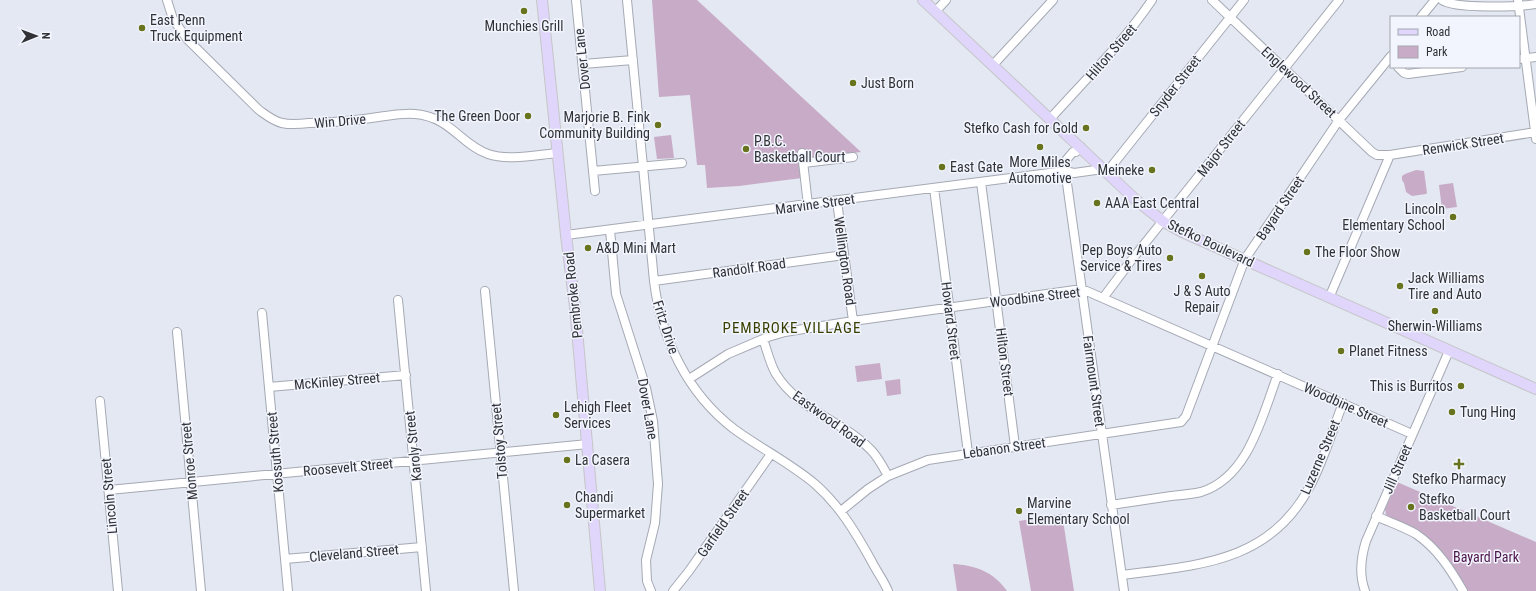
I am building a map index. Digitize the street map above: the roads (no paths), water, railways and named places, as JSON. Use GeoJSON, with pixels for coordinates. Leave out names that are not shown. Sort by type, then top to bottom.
{"type":"FeatureCollection","features":[{"type":"Feature","properties":{"kind":"main road","name":"Pembroke Road"},"geometry":{"type":"LineString","coordinates":[[542,0],[557,153],[575,307],[600,591]]}},
{"type":"Feature","properties":{"kind":"main road","name":"Stefko Boulevard"},"geometry":{"type":"LineString","coordinates":[[923,0],[1050,119],[1079,150],[1105,171],[1137,201],[1164,222],[1182,232],[1449,352],[1536,389]]}},
{"type":"Feature","properties":{"kind":"street","name":"Win Drive"},"geometry":{"type":"LineString","coordinates":[[167,0],[173,18],[187,39],[258,110],[270,118],[282,123],[330,122],[414,113],[442,122],[476,148],[495,156],[516,157],[557,153]]}},
{"type":"Feature","properties":{"kind":"street","name":"Dover Lane"},"geometry":{"type":"LineString","coordinates":[[576,0],[595,191]]}},
{"type":"Feature","properties":{"kind":"street","name":"Fritz Drive"},"geometry":{"type":"LineString","coordinates":[[627,0],[656,300],[664,328],[678,361],[698,392],[725,421],[814,484],[841,511],[860,538],[888,591]]}},
{"type":"Feature","properties":{"kind":"street"},"geometry":{"type":"LineString","coordinates":[[935,12],[946,0]]}},
{"type":"Feature","properties":{"kind":"street"},"geometry":{"type":"LineString","coordinates":[[993,65],[1053,0]]}},
{"type":"Feature","properties":{"kind":"street","name":"Hilton Street"},"geometry":{"type":"LineString","coordinates":[[1050,119],[1121,41],[1142,16],[1152,0]]}},
{"type":"Feature","properties":{"kind":"street","name":"Englewood Street"},"geometry":{"type":"LineString","coordinates":[[1212,0],[1372,152],[1377,155],[1390,155]]}},
{"type":"Feature","properties":{"kind":"street","name":"Snyder Street"},"geometry":{"type":"LineString","coordinates":[[1105,171],[1244,0]]}},
{"type":"Feature","properties":{"kind":"street","name":"Major Street"},"geometry":{"type":"LineString","coordinates":[[1103,298],[1339,0]]}},
{"type":"Feature","properties":{"kind":"street"},"geometry":{"type":"LineString","coordinates":[[1422,16],[1435,0]]}},
{"type":"Feature","properties":{"kind":"street"},"geometry":{"type":"LineString","coordinates":[[1442,0],[1452,5],[1519,3],[1536,4]]}},
{"type":"Feature","properties":{"kind":"street"},"geometry":{"type":"LineString","coordinates":[[1519,3],[1520,16]]}},
{"type":"Feature","properties":{"kind":"street"},"geometry":{"type":"LineString","coordinates":[[1520,17],[1523,59],[1536,135]]}},
{"type":"Feature","properties":{"kind":"street"},"geometry":{"type":"LineString","coordinates":[[1523,59],[1536,57]]}},
{"type":"Feature","properties":{"kind":"street","name":"Bayard Street"},"geometry":{"type":"LineString","coordinates":[[1181,422],[1186,416],[1245,260],[1339,120],[1390,58]]}},
{"type":"Feature","properties":{"kind":"street"},"geometry":{"type":"LineString","coordinates":[[583,64],[633,60]]}},
{"type":"Feature","properties":{"kind":"street"},"geometry":{"type":"LineString","coordinates":[[1399,68],[1404,73],[1408,74],[1454,68]]}},
{"type":"Feature","properties":{"kind":"street","name":"Renwick Street"},"geometry":{"type":"LineString","coordinates":[[1390,155],[1536,135]]}},
{"type":"Feature","properties":{"kind":"street"},"geometry":{"type":"LineString","coordinates":[[1065,170],[1062,165],[1073,152],[1079,150]]}},
{"type":"Feature","properties":{"kind":"street"},"geometry":{"type":"LineString","coordinates":[[802,154],[808,205]]}},
{"type":"Feature","properties":{"kind":"street"},"geometry":{"type":"LineString","coordinates":[[1329,298],[1390,155]]}},
{"type":"Feature","properties":{"kind":"street"},"geometry":{"type":"LineString","coordinates":[[804,163],[853,157]]}},
{"type":"Feature","properties":{"kind":"street"},"geometry":{"type":"LineString","coordinates":[[593,171],[682,163]]}},
{"type":"Feature","properties":{"kind":"street","name":"Marvine Street"},"geometry":{"type":"LineString","coordinates":[[566,235],[808,205],[1065,170],[1074,173],[1105,171]]}},
{"type":"Feature","properties":{"kind":"street","name":"Fairmount Street"},"geometry":{"type":"LineString","coordinates":[[1065,170],[1124,591]]}},
{"type":"Feature","properties":{"kind":"street","name":"Hilton Street"},"geometry":{"type":"LineString","coordinates":[[982,182],[1015,446]]}},
{"type":"Feature","properties":{"kind":"street","name":"Howard Street"},"geometry":{"type":"LineString","coordinates":[[934,188],[968,453]]}},
{"type":"Feature","properties":{"kind":"street","name":"Wellington Road"},"geometry":{"type":"LineString","coordinates":[[837,201],[853,321]]}},
{"type":"Feature","properties":{"kind":"street","name":"Dover Lane"},"geometry":{"type":"LineString","coordinates":[[610,230],[616,294],[640,366],[646,388],[652,422],[658,488],[655,523],[646,560],[647,581],[651,591]]}},
{"type":"Feature","properties":{"kind":"street","name":"Randolf Road"},"geometry":{"type":"LineString","coordinates":[[654,281],[844,255]]}},
{"type":"Feature","properties":{"kind":"street","name":"Woodbine Street"},"geometry":{"type":"LineString","coordinates":[[689,379],[728,354],[785,332],[1082,289],[1412,434]]}},
{"type":"Feature","properties":{"kind":"street","name":"Tolstoy Street"},"geometry":{"type":"LineString","coordinates":[[485,291],[514,591]]}},
{"type":"Feature","properties":{"kind":"street","name":"Karoly Street"},"geometry":{"type":"LineString","coordinates":[[398,300],[426,591]]}},
{"type":"Feature","properties":{"kind":"street","name":"Kossuth Street"},"geometry":{"type":"LineString","coordinates":[[262,313],[288,591]]}},
{"type":"Feature","properties":{"kind":"street","name":"Monroe Street"},"geometry":{"type":"LineString","coordinates":[[177,332],[201,591]]}},
{"type":"Feature","properties":{"kind":"street","name":"Eastwood Road"},"geometry":{"type":"LineString","coordinates":[[764,340],[775,372],[787,388],[804,404],[843,428],[866,446],[876,457],[888,476]]}},
{"type":"Feature","properties":{"kind":"street","name":"Jill Street"},"geometry":{"type":"LineString","coordinates":[[1365,591],[1362,571],[1363,551],[1367,536],[1449,352]]}},
{"type":"Feature","properties":{"kind":"street"},"geometry":{"type":"LineString","coordinates":[[1111,505],[1198,492],[1215,486],[1225,479],[1235,469],[1249,449],[1278,374]]}},
{"type":"Feature","properties":{"kind":"street","name":"McKinley Street"},"geometry":{"type":"LineString","coordinates":[[269,387],[406,375]]}},
{"type":"Feature","properties":{"kind":"street","name":"Lincoln Street"},"geometry":{"type":"LineString","coordinates":[[100,402],[118,591]]}},
{"type":"Feature","properties":{"kind":"street","name":"Luzerne Street"},"geometry":{"type":"LineString","coordinates":[[1122,575],[1212,562],[1242,551],[1270,534],[1294,511],[1306,494],[1343,403]]}},
{"type":"Feature","properties":{"kind":"street","name":"Lebanon Street"},"geometry":{"type":"LineString","coordinates":[[841,511],[868,489],[888,476],[928,460],[1181,422]]}},
{"type":"Feature","properties":{"kind":"street","name":"Roosevelt Street"},"geometry":{"type":"LineString","coordinates":[[109,490],[588,444]]}},
{"type":"Feature","properties":{"kind":"street","name":"Garfield Street"},"geometry":{"type":"LineString","coordinates":[[673,591],[689,571],[771,454]]}},
{"type":"Feature","properties":{"kind":"street"},"geometry":{"type":"LineString","coordinates":[[1376,516],[1409,530],[1426,542],[1444,562],[1463,591]]}},
{"type":"Feature","properties":{"kind":"street","name":"Cleveland Street"},"geometry":{"type":"LineString","coordinates":[[285,559],[422,547]]}},
{"type":"Feature","properties":{"kind":"place","name":"Munchies Grill"},"geometry":{"type":"Point","coordinates":[524,11]}},
{"type":"Feature","properties":{"kind":"place","name":"East Penn Truck Equipment"},"geometry":{"type":"Point","coordinates":[142,28]}},
{"type":"Feature","properties":{"kind":"place","name":"Just Born"},"geometry":{"type":"Point","coordinates":[853,83]}},
{"type":"Feature","properties":{"kind":"place","name":"The Green Door"},"geometry":{"type":"Point","coordinates":[528,116]}},
{"type":"Feature","properties":{"kind":"place","name":"Marjorie B. Fink Community Building"},"geometry":{"type":"Point","coordinates":[658,125]}},
{"type":"Feature","properties":{"kind":"place","name":"Stefko Cash for Gold"},"geometry":{"type":"Point","coordinates":[1086,128]}},
{"type":"Feature","properties":{"kind":"place","name":"More Miles Automotive"},"geometry":{"type":"Point","coordinates":[1040,147]}},
{"type":"Feature","properties":{"kind":"place","name":"P.B.C. Basketball Court"},"geometry":{"type":"Point","coordinates":[746,149]}},
{"type":"Feature","properties":{"kind":"place","name":"East Gate"},"geometry":{"type":"Point","coordinates":[942,167]}},
{"type":"Feature","properties":{"kind":"place","name":"Meineke"},"geometry":{"type":"Point","coordinates":[1152,170]}},
{"type":"Feature","properties":{"kind":"place","name":"AAA East Central"},"geometry":{"type":"Point","coordinates":[1097,203]}},
{"type":"Feature","properties":{"kind":"place","name":"Lincoln Elementary School"},"geometry":{"type":"Point","coordinates":[1453,217]}},
{"type":"Feature","properties":{"kind":"place","name":"A&D Mini Mart"},"geometry":{"type":"Point","coordinates":[588,248]}},
{"type":"Feature","properties":{"kind":"place","name":"The Floor Show"},"geometry":{"type":"Point","coordinates":[1307,252]}},
{"type":"Feature","properties":{"kind":"place","name":"Pep Boys Auto Service & Tires"},"geometry":{"type":"Point","coordinates":[1170,258]}},
{"type":"Feature","properties":{"kind":"place","name":"J & S Auto Repair"},"geometry":{"type":"Point","coordinates":[1202,276]}},
{"type":"Feature","properties":{"kind":"place","name":"Jack Williams Tire and Auto"},"geometry":{"type":"Point","coordinates":[1400,286]}},
{"type":"Feature","properties":{"kind":"place","name":"Sherwin-Williams"},"geometry":{"type":"Point","coordinates":[1435,311]}},
{"type":"Feature","properties":{"kind":"place","name":"Planet Fitness"},"geometry":{"type":"Point","coordinates":[1341,351]}},
{"type":"Feature","properties":{"kind":"place","name":"This is Burritos"},"geometry":{"type":"Point","coordinates":[1461,386]}},
{"type":"Feature","properties":{"kind":"place","name":"Tung Hing"},"geometry":{"type":"Point","coordinates":[1452,412]}},
{"type":"Feature","properties":{"kind":"place","name":"Lehigh Fleet Services"},"geometry":{"type":"Point","coordinates":[556,415]}},
{"type":"Feature","properties":{"kind":"place","name":"La Casera"},"geometry":{"type":"Point","coordinates":[567,460]}},
{"type":"Feature","properties":{"kind":"place","name":"Stefko Pharmacy"},"geometry":{"type":"Point","coordinates":[1459,464]}},
{"type":"Feature","properties":{"kind":"place","name":"Chandi Supermarket"},"geometry":{"type":"Point","coordinates":[567,505]}},
{"type":"Feature","properties":{"kind":"place","name":"Stefko Basketball Court"},"geometry":{"type":"Point","coordinates":[1411,507]}},
{"type":"Feature","properties":{"kind":"place","name":"Marvine Elementary School"},"geometry":{"type":"Point","coordinates":[1019,511]}},
{"type":"Feature","properties":{"kind":"district","name":"PEMBROKE VILLAGE"},"geometry":{"type":"Point","coordinates":[792,328]}},
{"type":"Feature","properties":{"kind":"park label","name":"Bayard Park"},"geometry":{"type":"Point","coordinates":[1486,557]}}]}
